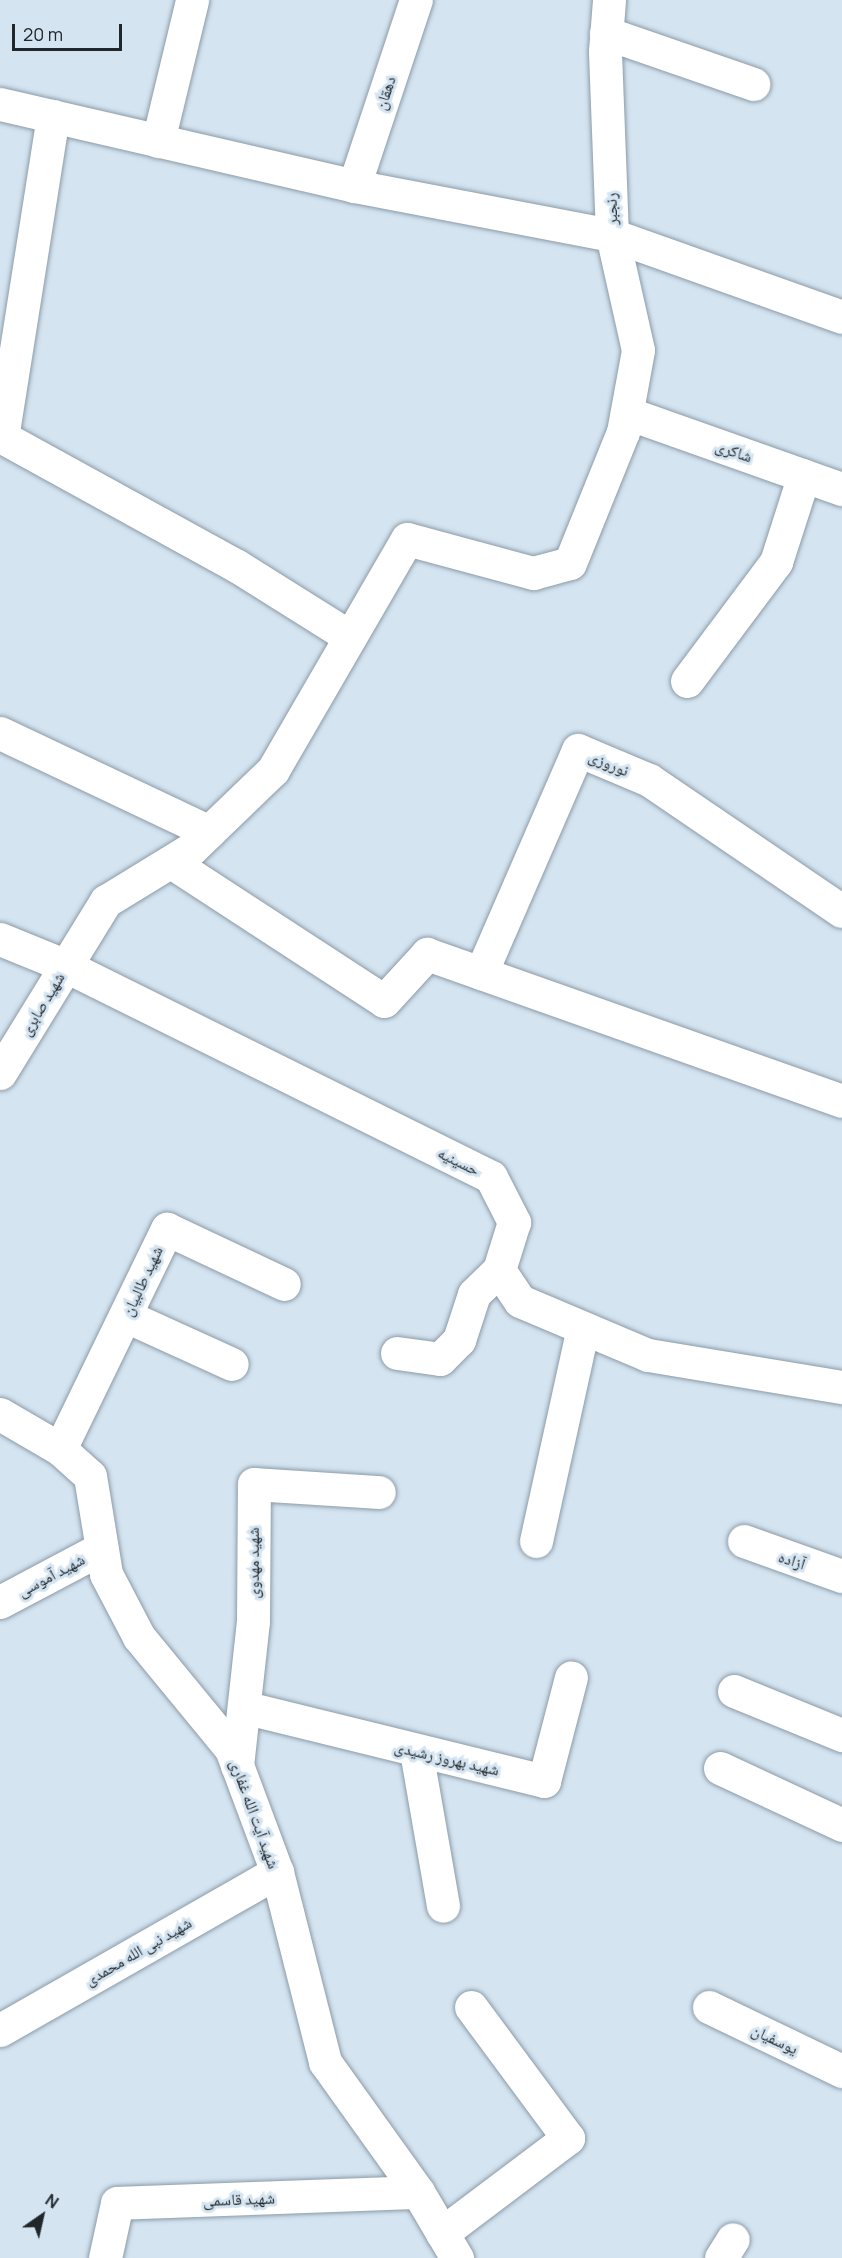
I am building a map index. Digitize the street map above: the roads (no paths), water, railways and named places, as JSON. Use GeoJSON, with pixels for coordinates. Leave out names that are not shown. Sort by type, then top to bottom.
{"type":"FeatureCollection","features":[{"type":"Feature","properties":{"kind":"street"},"geometry":{"type":"LineString","coordinates":[[158,141],[192,0]]}},
{"type":"Feature","properties":{"kind":"street","name":"دهقان"},"geometry":{"type":"LineString","coordinates":[[354,186],[416,0]]}},
{"type":"Feature","properties":{"kind":"street","name":"رنجبر"},"geometry":{"type":"LineString","coordinates":[[350,637],[407,539],[533,573],[570,563],[627,413],[638,350],[612,235],[606,33],[609,0]]}},
{"type":"Feature","properties":{"kind":"street"},"geometry":{"type":"LineString","coordinates":[[606,33],[753,84]]}},
{"type":"Feature","properties":{"kind":"street"},"geometry":{"type":"LineString","coordinates":[[0,104],[354,186],[612,235],[842,317]]}},
{"type":"Feature","properties":{"kind":"street"},"geometry":{"type":"LineString","coordinates":[[53,116],[2,437],[237,566],[350,637]]}},
{"type":"Feature","properties":{"kind":"street","name":"شاکری"},"geometry":{"type":"LineString","coordinates":[[627,413],[842,489]]}},
{"type":"Feature","properties":{"kind":"street"},"geometry":{"type":"LineString","coordinates":[[687,681],[776,562],[804,475]]}},
{"type":"Feature","properties":{"kind":"street","name":"شهید صابری"},"geometry":{"type":"LineString","coordinates":[[0,1073],[106,901],[171,862],[209,832],[273,770],[350,637]]}},
{"type":"Feature","properties":{"kind":"street"},"geometry":{"type":"LineString","coordinates":[[0,733],[209,832]]}},
{"type":"Feature","properties":{"kind":"street","name":"نوروزی"},"geometry":{"type":"LineString","coordinates":[[481,973],[578,750],[649,780],[842,911]]}},
{"type":"Feature","properties":{"kind":"street"},"geometry":{"type":"LineString","coordinates":[[171,862],[384,1001],[427,954],[842,1101]]}},
{"type":"Feature","properties":{"kind":"street","name":"حسینیه"},"geometry":{"type":"LineString","coordinates":[[0,939],[66,966],[490,1177],[514,1222],[499,1270]]}},
{"type":"Feature","properties":{"kind":"street","name":"شهید طالبیان"},"geometry":{"type":"LineString","coordinates":[[60,1449],[167,1229],[284,1284]]}},
{"type":"Feature","properties":{"kind":"street"},"geometry":{"type":"LineString","coordinates":[[397,1353],[440,1359],[459,1340],[474,1294],[499,1270],[520,1301],[648,1355],[842,1388]]}},
{"type":"Feature","properties":{"kind":"street"},"geometry":{"type":"LineString","coordinates":[[126,1316],[232,1364]]}},
{"type":"Feature","properties":{"kind":"street"},"geometry":{"type":"LineString","coordinates":[[536,1541],[583,1328]]}},
{"type":"Feature","properties":{"kind":"street","name":"شهید آیت الله غفاری"},"geometry":{"type":"LineString","coordinates":[[0,1414],[60,1449],[90,1476],[106,1574],[139,1637],[231,1749],[277,1872],[325,2062],[418,2192],[449,2245]]}},
{"type":"Feature","properties":{"kind":"street","name":"شهید مهدوی"},"geometry":{"type":"LineString","coordinates":[[237,1766],[247,1708],[254,1484],[379,1492]]}},
{"type":"Feature","properties":{"kind":"street","name":"آزاده"},"geometry":{"type":"LineString","coordinates":[[744,1540],[842,1576]]}},
{"type":"Feature","properties":{"kind":"street","name":"شهید آموسی"},"geometry":{"type":"LineString","coordinates":[[0,1602],[102,1548]]}},
{"type":"Feature","properties":{"kind":"street","name":"شهید بهروز رشیدی"},"geometry":{"type":"LineString","coordinates":[[247,1708],[544,1781],[571,1677]]}},
{"type":"Feature","properties":{"kind":"street"},"geometry":{"type":"LineString","coordinates":[[734,1691],[842,1735]]}},
{"type":"Feature","properties":{"kind":"street"},"geometry":{"type":"LineString","coordinates":[[416,1751],[443,1906]]}},
{"type":"Feature","properties":{"kind":"street"},"geometry":{"type":"LineString","coordinates":[[720,1768],[842,1825]]}},
{"type":"Feature","properties":{"kind":"street","name":"شهید نبی الله محمدی"},"geometry":{"type":"LineString","coordinates":[[0,2030],[277,1872]]}},
{"type":"Feature","properties":{"kind":"street"},"geometry":{"type":"LineString","coordinates":[[449,2245],[568,2138],[471,2007]]}},
{"type":"Feature","properties":{"kind":"street","name":"یوسفیان"},"geometry":{"type":"LineString","coordinates":[[709,2007],[842,2071]]}},
{"type":"Feature","properties":{"kind":"street","name":"شهید قاسمی"},"geometry":{"type":"LineString","coordinates":[[105,2258],[117,2203],[418,2192]]}}]}
